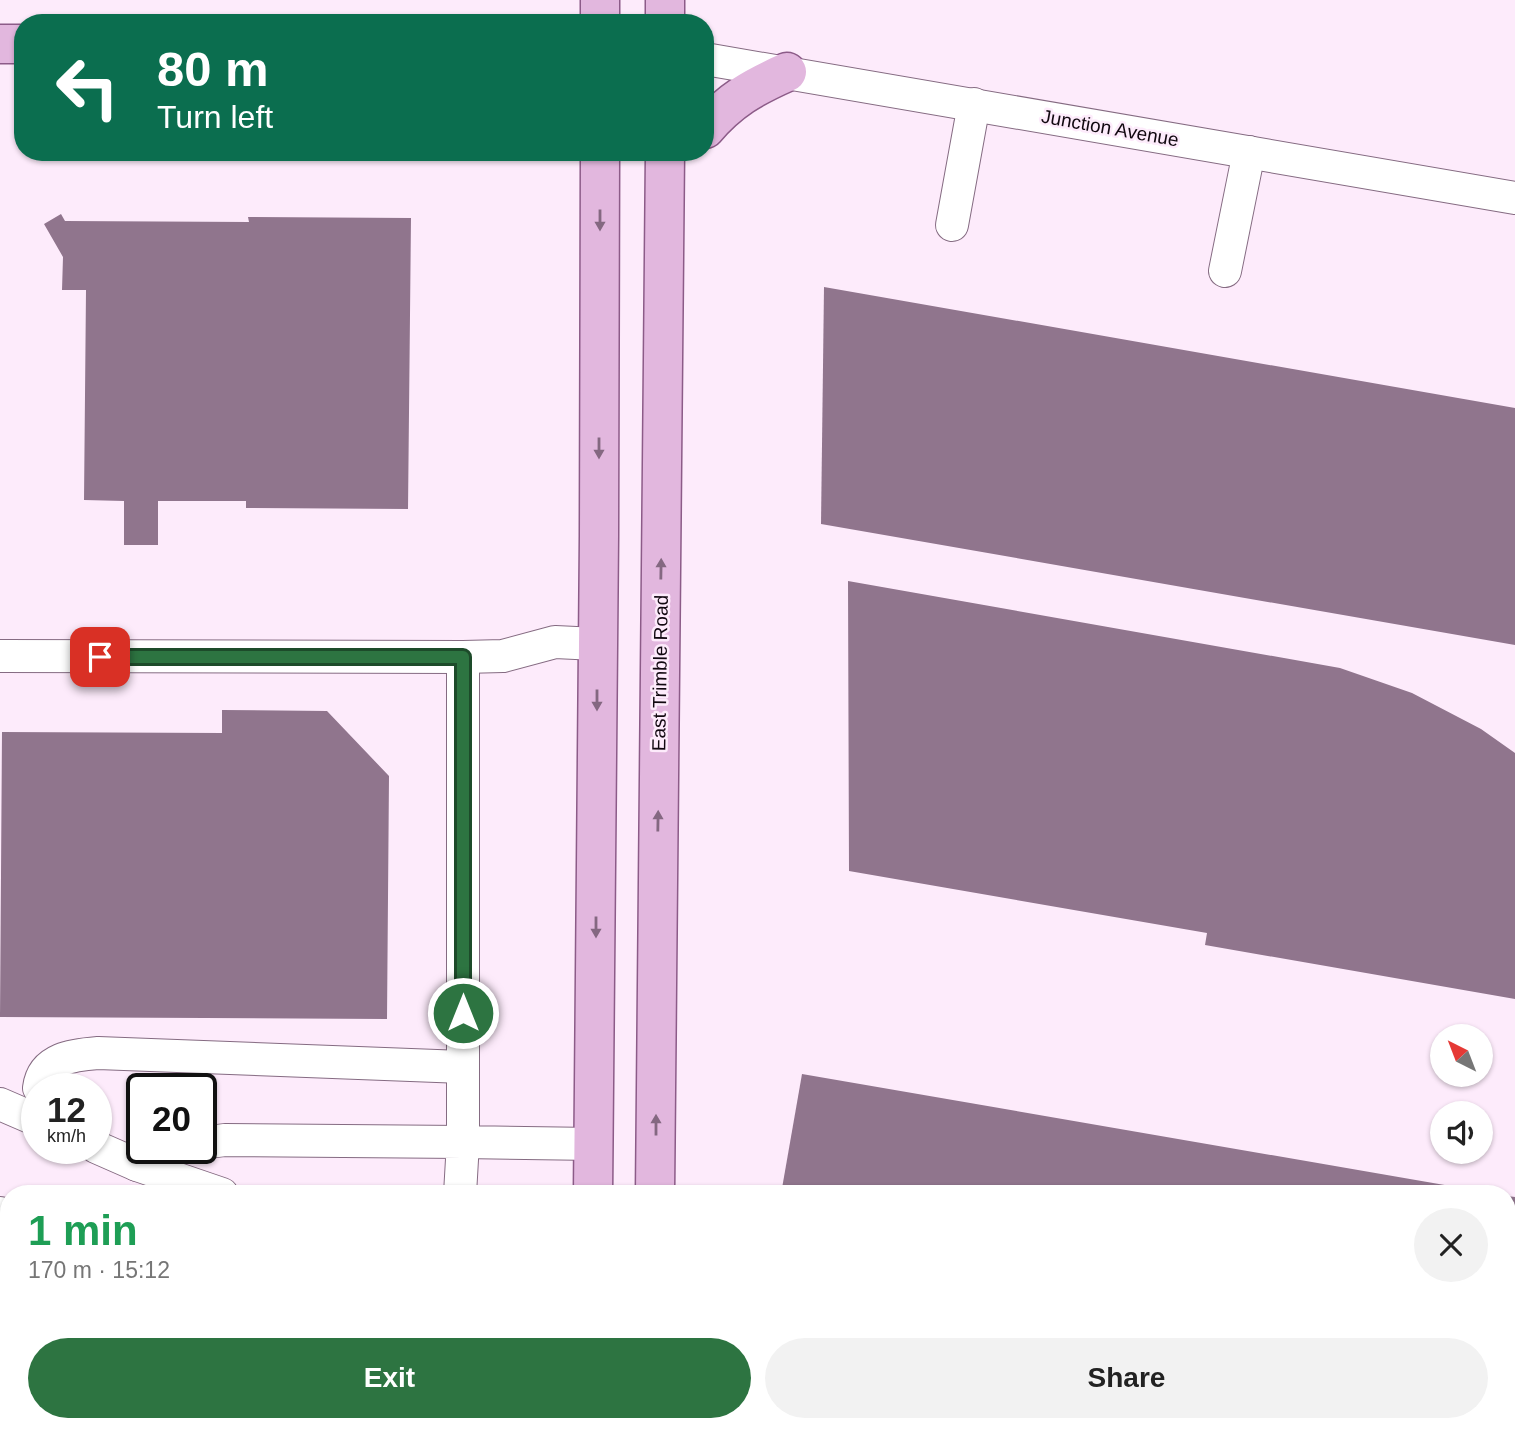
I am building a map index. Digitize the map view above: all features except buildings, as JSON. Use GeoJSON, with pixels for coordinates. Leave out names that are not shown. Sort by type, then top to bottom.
{"type":"FeatureCollection","features":[{"type":"Feature","properties":{"kind":"main road"},"geometry":{"type":"LineString","coordinates":[[714,120],[750,89],[787,72]]}},
{"type":"Feature","properties":{"kind":"main road"},"geometry":{"type":"LineString","coordinates":[[593,1185],[600,161]]}},
{"type":"Feature","properties":{"kind":"main road","name":"East Trimble Road"},"geometry":{"type":"LineString","coordinates":[[655,1185],[665,161]]}},
{"type":"Feature","properties":{"kind":"main road"},"geometry":{"type":"LineString","coordinates":[[663,395],[690,161]]}},
{"type":"Feature","properties":{"kind":"street","name":"Junction Avenue"},"geometry":{"type":"LineString","coordinates":[[714,60],[1515,198]]}},
{"type":"Feature","properties":{"kind":"street"},"geometry":{"type":"LineString","coordinates":[[952,225],[974,104]]}},
{"type":"Feature","properties":{"kind":"street"},"geometry":{"type":"LineString","coordinates":[[1225,271],[1249,152]]}},
{"type":"Feature","properties":{"kind":"street"},"geometry":{"type":"LineString","coordinates":[[0,656],[463,657],[503,656],[555,642],[597,644]]}},
{"type":"Feature","properties":{"kind":"street"},"geometry":{"type":"LineString","coordinates":[[461,1185],[463,1142],[463,657]]}},
{"type":"Feature","properties":{"kind":"street"},"geometry":{"type":"LineString","coordinates":[[45,1073],[54,1063],[68,1056],[98,1053],[463,1067]]}},
{"type":"Feature","properties":{"kind":"street"},"geometry":{"type":"LineString","coordinates":[[0,1104],[21,1110]]}},
{"type":"Feature","properties":{"kind":"street"},"geometry":{"type":"LineString","coordinates":[[217,1141],[594,1144]]}},
{"type":"Feature","properties":{"kind":"street"},"geometry":{"type":"LineString","coordinates":[[112,1154],[196,1185]]}},
{"type":"Feature","properties":{"kind":"route"},"geometry":{"type":"LineString","coordinates":[[100,657],[463,657],[463,1013]]}}]}
